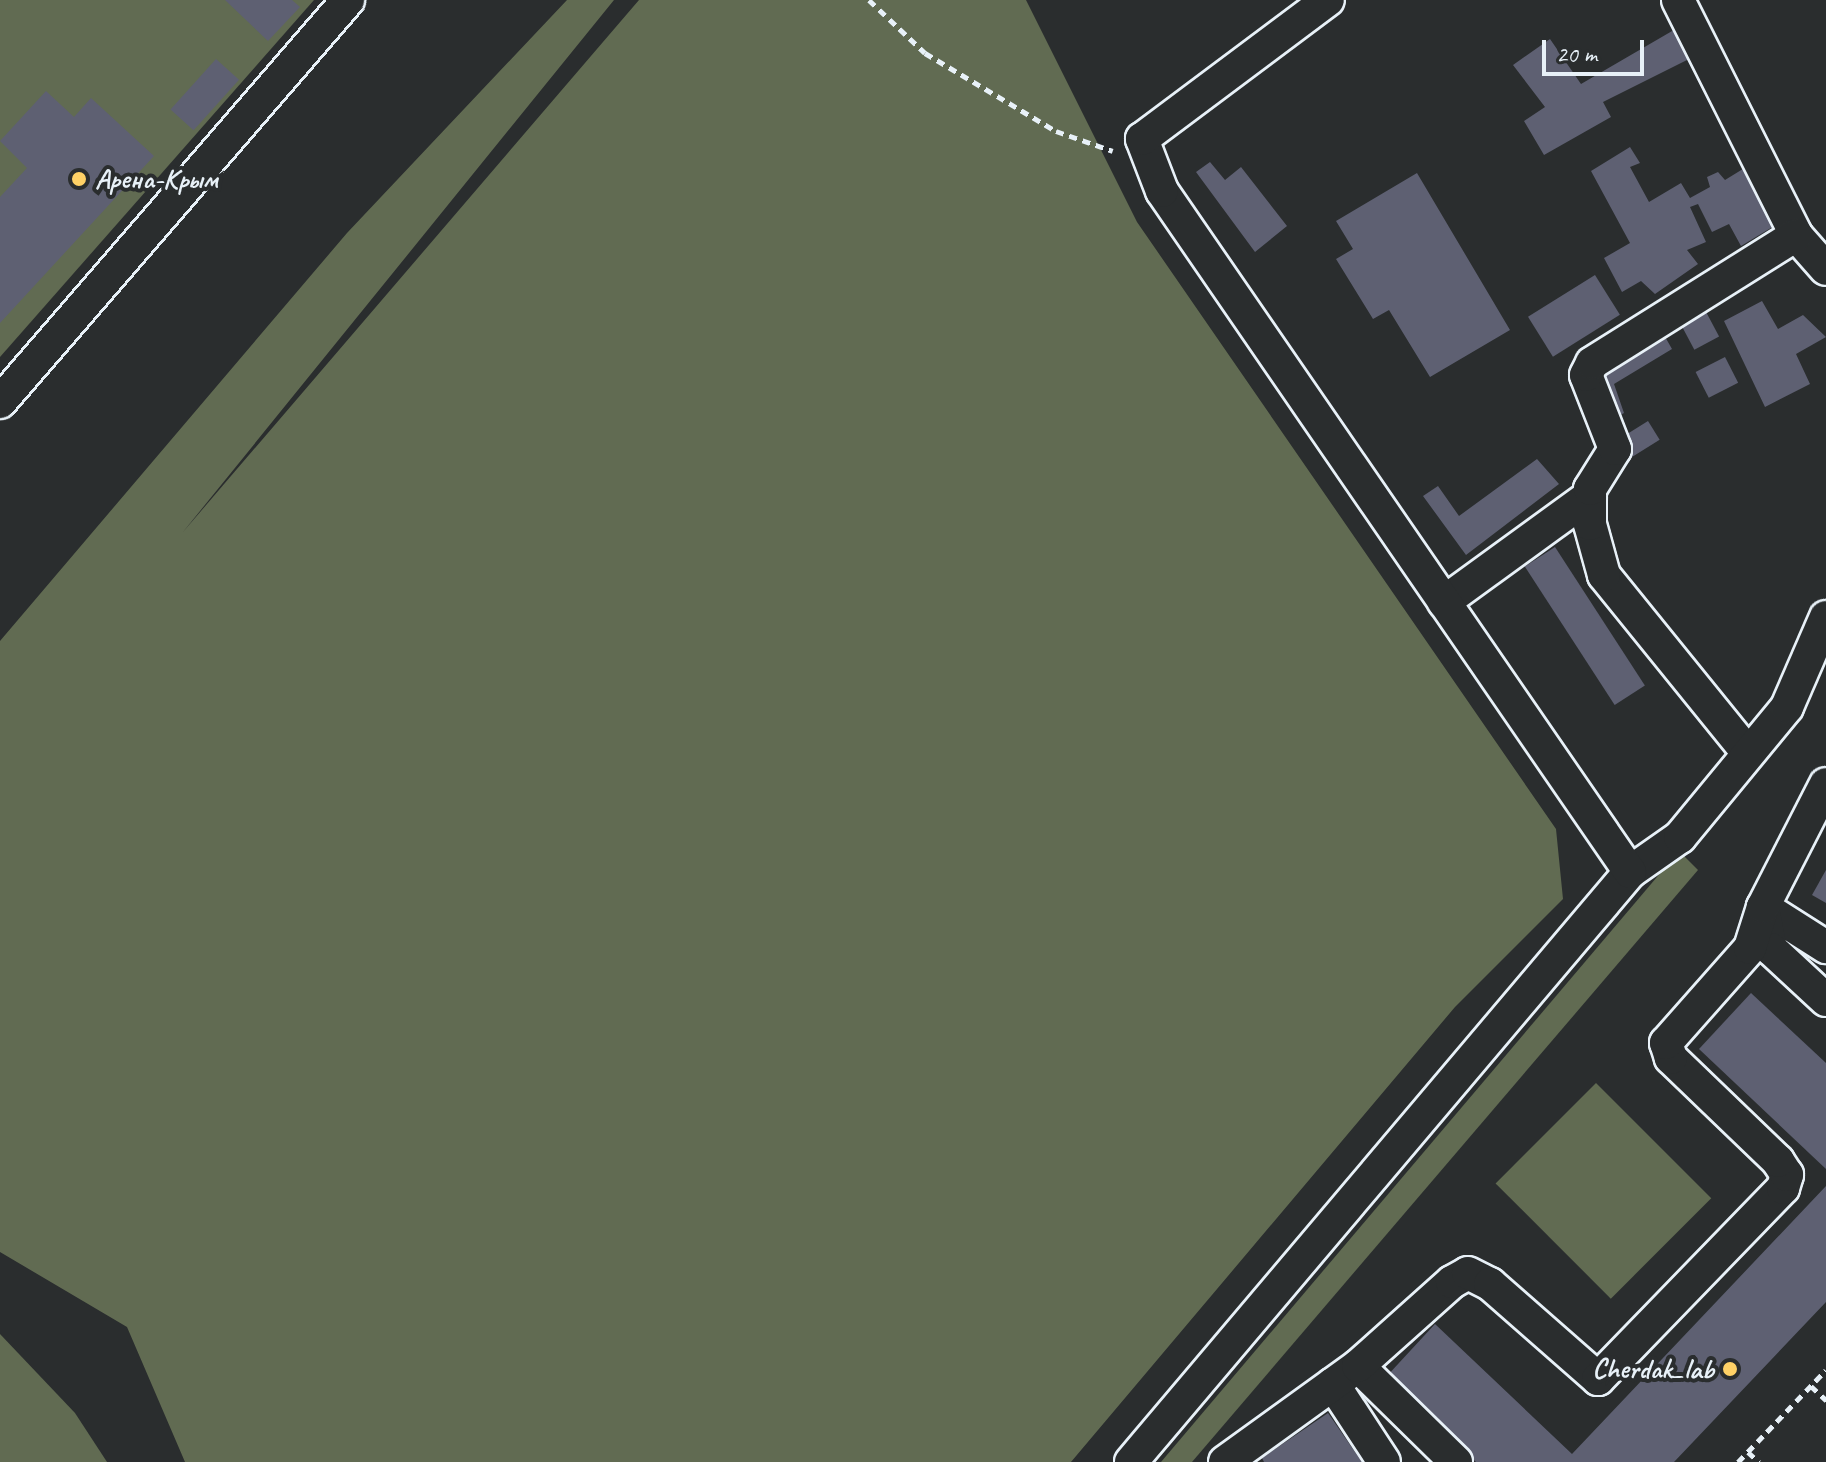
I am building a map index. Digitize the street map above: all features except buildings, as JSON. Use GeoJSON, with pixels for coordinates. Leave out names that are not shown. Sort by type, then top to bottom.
{"type":"FeatureCollection","features":[{"type":"Feature","properties":{"kind":"lane"},"geometry":{"type":"LineString","coordinates":[[0,402],[348,0]]}},
{"type":"Feature","properties":{"kind":"lane"},"geometry":{"type":"LineString","coordinates":[[1328,0],[1142,139],[1162,191],[1630,872]]}},
{"type":"Feature","properties":{"kind":"lane"},"geometry":{"type":"LineString","coordinates":[[1678,0],[1796,235],[1826,269]]}},
{"type":"Feature","properties":{"kind":"lane"},"geometry":{"type":"LineString","coordinates":[[1444,602],[1590,496],[1615,449],[1586,375],[1592,363],[1796,235]]}},
{"type":"Feature","properties":{"kind":"lane"},"geometry":{"type":"LineString","coordinates":[[1590,496],[1604,575],[1748,753]]}},
{"type":"Feature","properties":{"kind":"lane"},"geometry":{"type":"LineString","coordinates":[[1131,1462],[1630,872],[1680,837],[1787,707],[1826,617]]}},
{"type":"Feature","properties":{"kind":"lane"},"geometry":{"type":"LineString","coordinates":[[1225,1462],[1345,1375],[1468,1273],[1584,1372],[1598,1379],[1611,1374],[1783,1188],[1787,1175],[1778,1161],[1671,1058],[1666,1043],[1750,948],[1763,907],[1826,784]]}},
{"type":"Feature","properties":{"kind":"lane"},"geometry":{"type":"LineString","coordinates":[[1763,907],[1826,947]]}},
{"type":"Feature","properties":{"kind":"lane"},"geometry":{"type":"LineString","coordinates":[[1763,907],[1771,949],[1826,1000]]}},
{"type":"Feature","properties":{"kind":"lane"},"geometry":{"type":"LineString","coordinates":[[1345,1375],[1384,1462]]}},
{"type":"Feature","properties":{"kind":"lane"},"geometry":{"type":"LineString","coordinates":[[1345,1375],[1456,1462]]}},
{"type":"Feature","properties":{"kind":"path"},"geometry":{"type":"LineString","coordinates":[[869,0],[925,53],[1056,131],[1151,164]]}},
{"type":"Feature","properties":{"kind":"path"},"geometry":{"type":"LineString","coordinates":[[1738,1462],[1826,1370]]}},
{"type":"Feature","properties":{"kind":"path"},"geometry":{"type":"LineString","coordinates":[[1811,1386],[1826,1400]]}},
{"type":"Feature","properties":{"kind":"path"},"geometry":{"type":"LineString","coordinates":[[1748,1452],[1759,1462]]}},
{"type":"Feature","properties":{"kind":"green space","name":"Арена-Крым"},"geometry":{"type":"Polygon","coordinates":[[[0,0],[314,0],[0,357],[0,0]]]}},
{"type":"Feature","properties":{"kind":"green space"},"geometry":{"type":"Polygon","coordinates":[[[567,0],[614,0],[183,532],[639,0],[1026,0],[1137,222],[1556,829],[1563,899],[1455,1007],[1071,1462],[185,1462],[127,1327],[0,1252],[0,641],[347,233],[567,0]]]}},
{"type":"Feature","properties":{"kind":"green space"},"geometry":{"type":"Polygon","coordinates":[[[1679,851],[1698,870],[1192,1462],[1161,1462],[1679,851]]]}},
{"type":"Feature","properties":{"kind":"green space"},"geometry":{"type":"Polygon","coordinates":[[[1596,1083],[1711,1198],[1611,1299],[1496,1183],[1596,1083]]]}},
{"type":"Feature","properties":{"kind":"green space"},"geometry":{"type":"Polygon","coordinates":[[[0,1334],[75,1413],[107,1462],[0,1462],[0,1334]]]}},
{"type":"Feature","properties":{"kind":"place","name":"Арена-Крым"},"geometry":{"type":"Point","coordinates":[79,179]}},
{"type":"Feature","properties":{"kind":"place","name":"Cherdak_lab"},"geometry":{"type":"Point","coordinates":[1730,1369]}}]}
